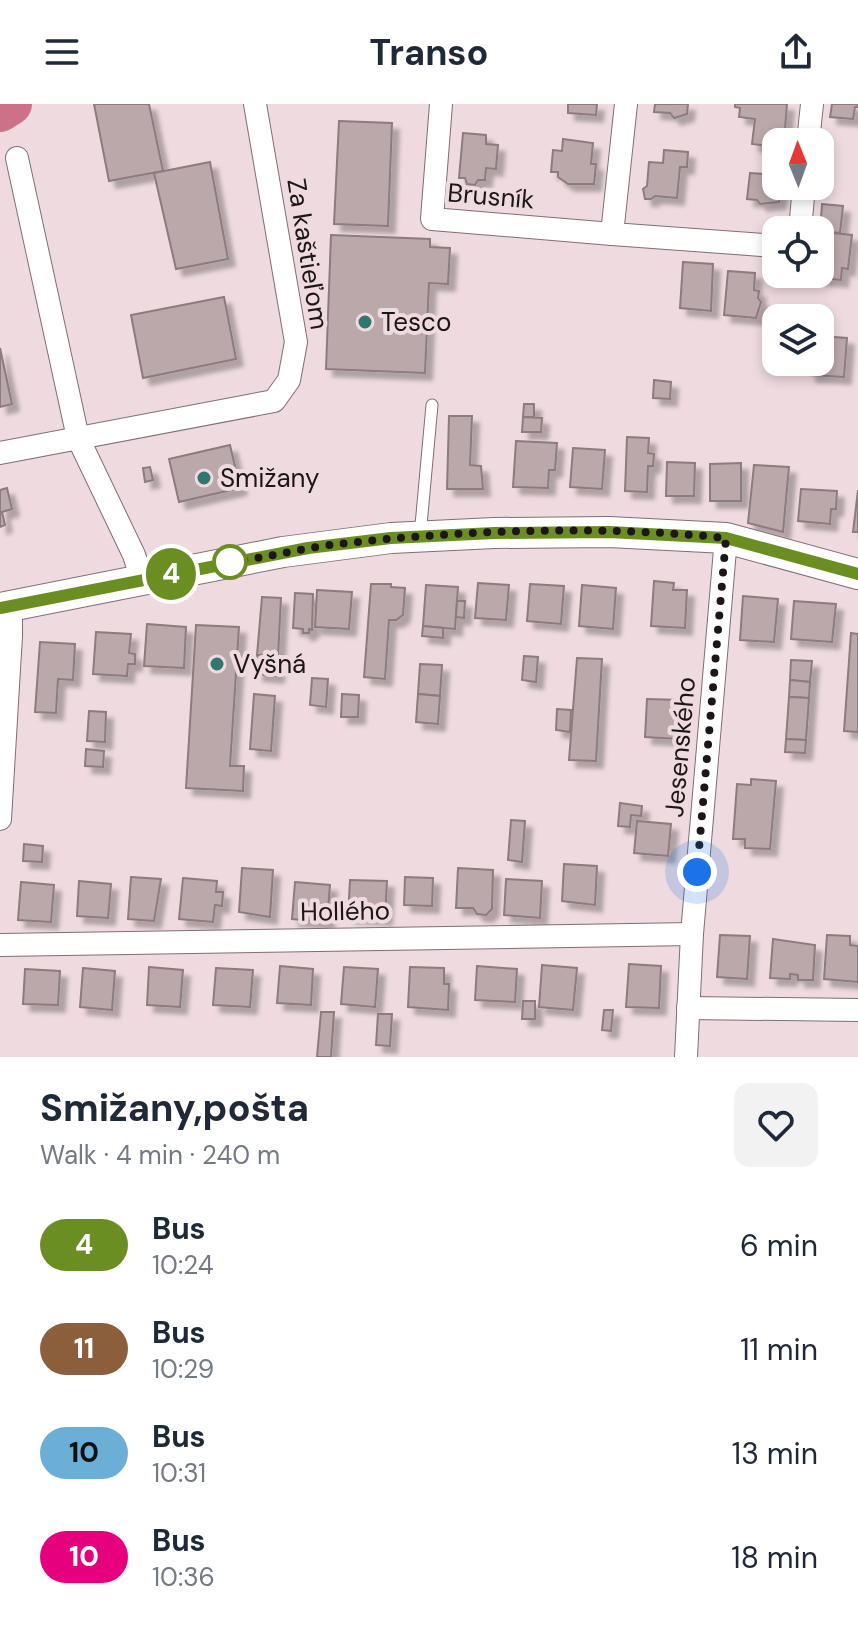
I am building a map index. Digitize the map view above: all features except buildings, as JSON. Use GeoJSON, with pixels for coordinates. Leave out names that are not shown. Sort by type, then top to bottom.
{"type":"FeatureCollection","features":[{"type":"Feature","properties":{"kind":"main road"},"geometry":{"type":"LineString","coordinates":[[6,607],[308,548],[420,537],[609,532],[726,538],[858,574]]}},
{"type":"Feature","properties":{"kind":"street","name":"Za kaštieľom"},"geometry":{"type":"LineString","coordinates":[[0,453],[274,401],[289,380],[296,342],[255,104]]}},
{"type":"Feature","properties":{"kind":"street","name":"Brusník"},"geometry":{"type":"LineString","coordinates":[[441,104],[432,219],[762,245]]}},
{"type":"Feature","properties":{"kind":"street"},"geometry":{"type":"LineString","coordinates":[[612,234],[626,104]]}},
{"type":"Feature","properties":{"kind":"street"},"geometry":{"type":"LineString","coordinates":[[809,128],[812,104]]}},
{"type":"Feature","properties":{"kind":"street"},"geometry":{"type":"LineString","coordinates":[[17,158],[78,438],[134,555],[142,580]]}},
{"type":"Feature","properties":{"kind":"street","name":"Jesenského"},"geometry":{"type":"LineString","coordinates":[[686,1057],[692,934],[726,538]]}},
{"type":"Feature","properties":{"kind":"street"},"geometry":{"type":"LineString","coordinates":[[0,819],[6,607]]}},
{"type":"Feature","properties":{"kind":"street","name":"Hollého"},"geometry":{"type":"LineString","coordinates":[[0,945],[692,934]]}},
{"type":"Feature","properties":{"kind":"street"},"geometry":{"type":"LineString","coordinates":[[688,1008],[858,1010]]}},
{"type":"Feature","properties":{"kind":"lane"},"geometry":{"type":"LineString","coordinates":[[420,537],[432,405]]}},
{"type":"Feature","properties":{"kind":"waterway","name":"Brusník"},"geometry":{"type":"LineString","coordinates":[[0,111],[11,104]]}},
{"type":"Feature","properties":{"kind":"bus line","name":"4"},"geometry":{"type":"LineString","coordinates":[[0,608],[334,544],[494,533],[609,532],[726,538],[858,574]]}},
{"type":"Feature","properties":{"kind":"place","name":"Tesco"},"geometry":{"type":"Point","coordinates":[365,322]}},
{"type":"Feature","properties":{"kind":"place","name":"Smižany"},"geometry":{"type":"Point","coordinates":[204,478]}},
{"type":"Feature","properties":{"kind":"place","name":"Vyšná"},"geometry":{"type":"Point","coordinates":[217,664]}},
{"type":"Feature","properties":{"kind":"route"},"geometry":{"type":"LineString","coordinates":[[230,562],[334,544],[494,533],[609,532],[726,538],[697,872]]}}]}
